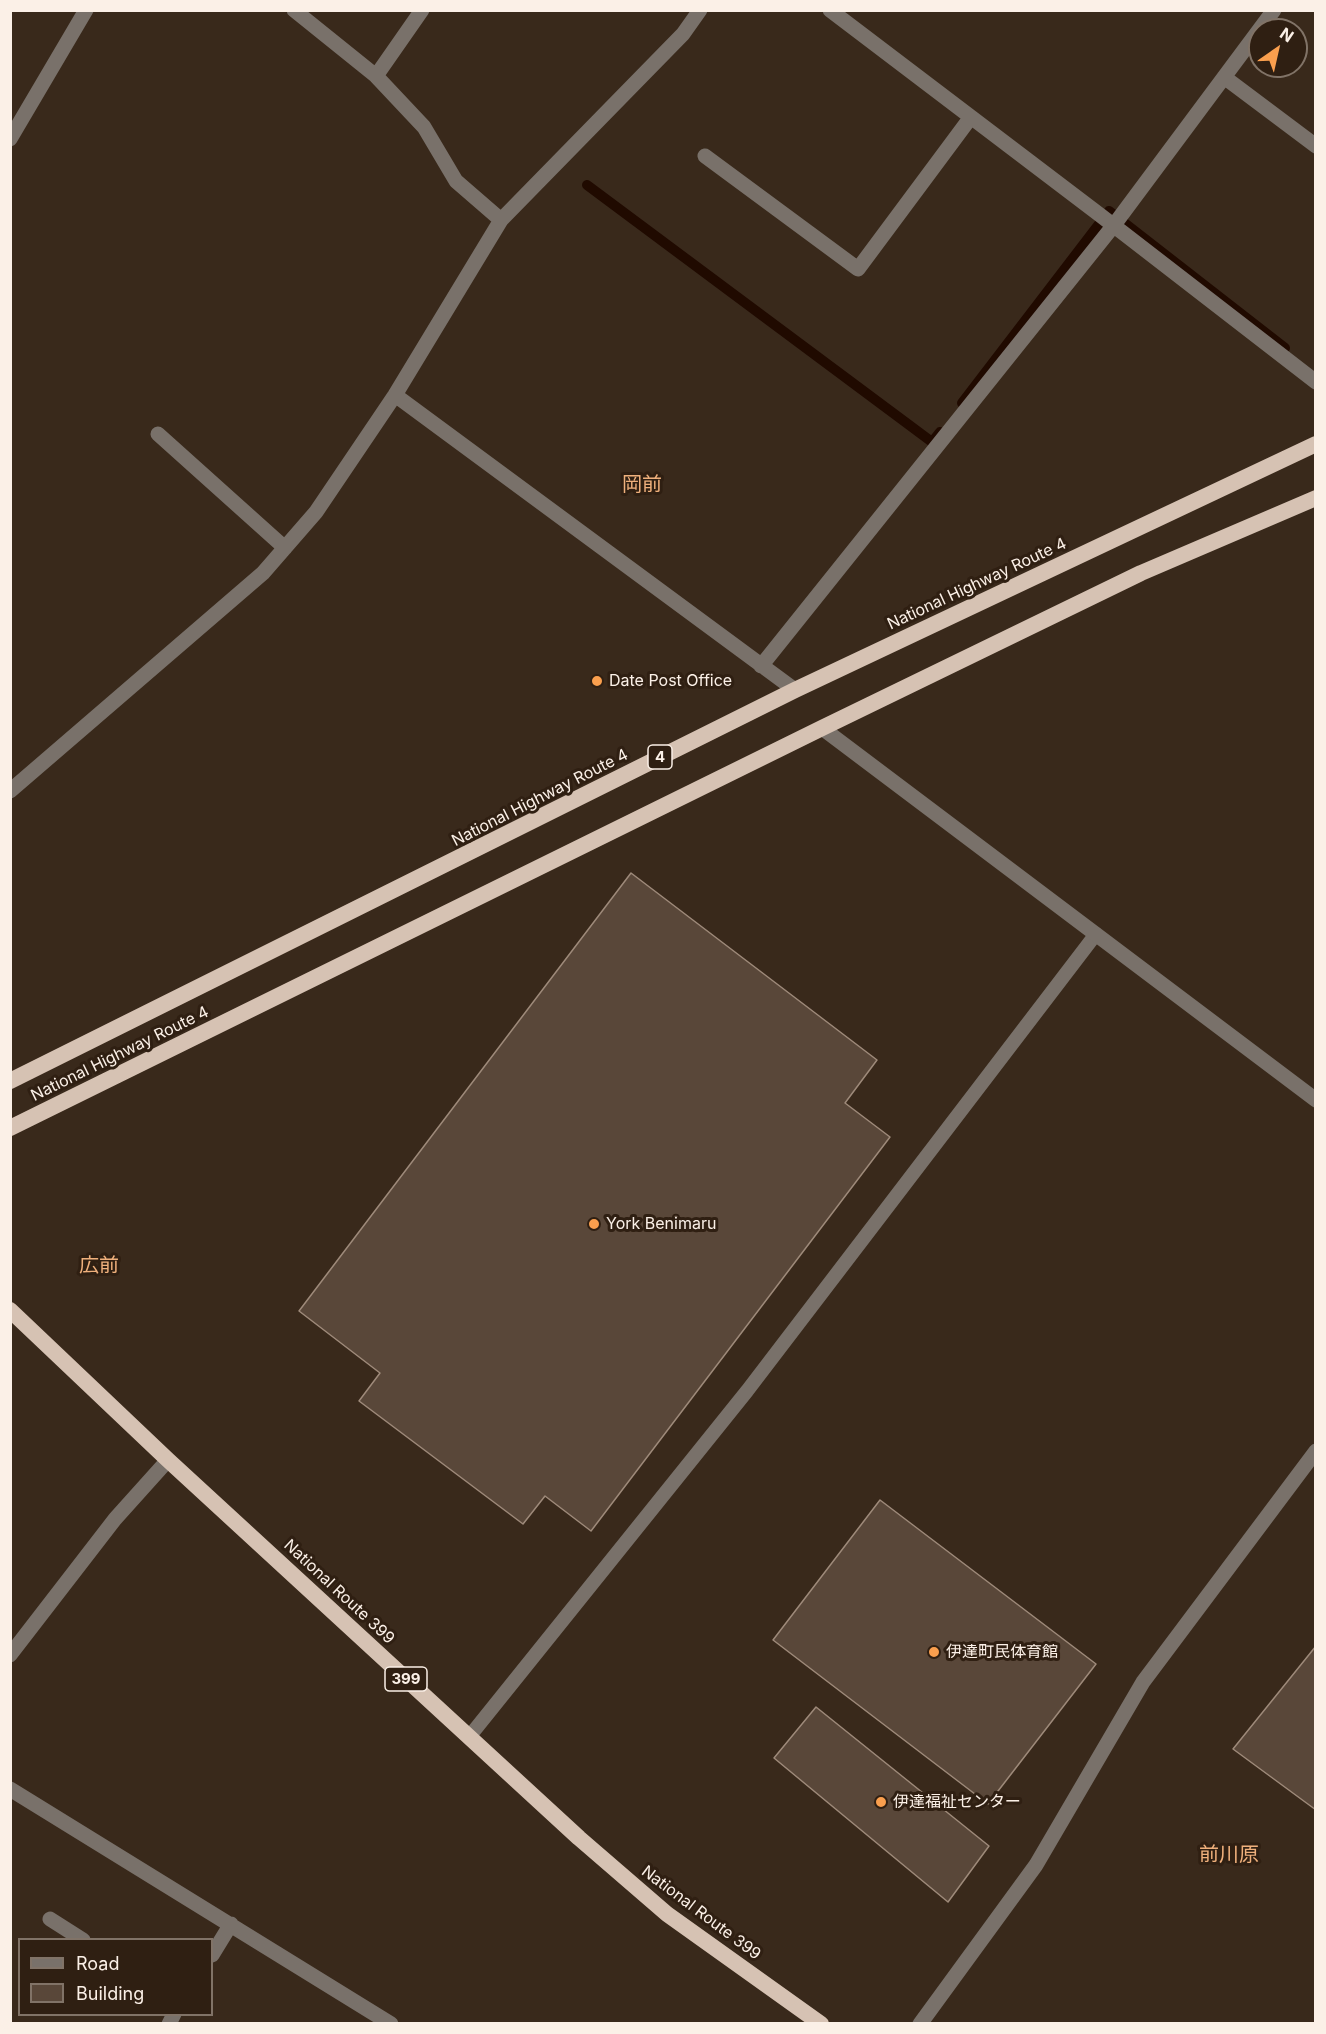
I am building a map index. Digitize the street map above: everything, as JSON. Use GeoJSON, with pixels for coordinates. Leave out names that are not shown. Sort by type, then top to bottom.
{"type":"FeatureCollection","features":[{"type":"Feature","properties":{"kind":"highway","name":"National Highway Route 4"},"geometry":{"type":"LineString","coordinates":[[10,1082],[795,690],[1316,444]]}},
{"type":"Feature","properties":{"kind":"highway","name":"National Highway Route 4"},"geometry":{"type":"LineString","coordinates":[[10,1128],[1141,573],[1316,498]]}},
{"type":"Feature","properties":{"kind":"highway","name":"National Route 399"},"geometry":{"type":"LineString","coordinates":[[10,1310],[168,1460],[579,1839],[667,1914],[821,2024]]}},
{"type":"Feature","properties":{"kind":"street"},"geometry":{"type":"LineString","coordinates":[[10,139],[86,10]]}},
{"type":"Feature","properties":{"kind":"street"},"geometry":{"type":"LineString","coordinates":[[294,10],[376,76],[424,127],[456,181],[501,220]]}},
{"type":"Feature","properties":{"kind":"street"},"geometry":{"type":"LineString","coordinates":[[376,76],[422,10]]}},
{"type":"Feature","properties":{"kind":"street"},"geometry":{"type":"LineString","coordinates":[[10,791],[263,573],[316,512],[395,395],[501,220],[682,34],[700,10]]}},
{"type":"Feature","properties":{"kind":"street"},"geometry":{"type":"LineString","coordinates":[[830,10],[971,117],[1112,219],[1316,382]]}},
{"type":"Feature","properties":{"kind":"street"},"geometry":{"type":"LineString","coordinates":[[761,666],[1224,77],[1274,10]]}},
{"type":"Feature","properties":{"kind":"street"},"geometry":{"type":"LineString","coordinates":[[1224,77],[1316,146]]}},
{"type":"Feature","properties":{"kind":"street"},"geometry":{"type":"LineString","coordinates":[[705,156],[858,269],[971,117]]}},
{"type":"Feature","properties":{"kind":"street"},"geometry":{"type":"LineString","coordinates":[[395,395],[795,690]]}},
{"type":"Feature","properties":{"kind":"street"},"geometry":{"type":"LineString","coordinates":[[158,434],[285,548]]}},
{"type":"Feature","properties":{"kind":"street"},"geometry":{"type":"LineString","coordinates":[[822,728],[1316,1100]]}},
{"type":"Feature","properties":{"kind":"street"},"geometry":{"type":"LineString","coordinates":[[920,2024],[1036,1865],[1143,1682],[1316,1451]]}},
{"type":"Feature","properties":{"kind":"street"},"geometry":{"type":"LineString","coordinates":[[10,1655],[115,1519],[168,1460]]}},
{"type":"Feature","properties":{"kind":"street"},"geometry":{"type":"LineString","coordinates":[[10,1789],[391,2024]]}},
{"type":"Feature","properties":{"kind":"street"},"geometry":{"type":"LineString","coordinates":[[50,1919],[80,1938]]}},
{"type":"Feature","properties":{"kind":"street"},"geometry":{"type":"LineString","coordinates":[[213,1953],[231,1924]]}},
{"type":"Feature","properties":{"kind":"lane"},"geometry":{"type":"LineString","coordinates":[[469,1737],[747,1391],[1096,934]]}},
{"type":"Feature","properties":{"kind":"building","name":"York Benimaru"},"geometry":{"type":"Polygon","coordinates":[[[631,873],[877,1060],[845,1103],[890,1137],[591,1531],[545,1496],[523,1524],[359,1401],[380,1373],[299,1311],[631,873]]]}},
{"type":"Feature","properties":{"kind":"building","name":"伊達町民体育館"},"geometry":{"type":"Polygon","coordinates":[[[880,1500],[1096,1664],[988,1804],[773,1640],[880,1500]]]}},
{"type":"Feature","properties":{"kind":"building"},"geometry":{"type":"Polygon","coordinates":[[[1316,1646],[1316,1810],[1233,1749],[1316,1646]]]}},
{"type":"Feature","properties":{"kind":"building","name":"伊達福祉センター"},"geometry":{"type":"Polygon","coordinates":[[[816,1707],[989,1846],[948,1902],[774,1758],[816,1707]]]}},
{"type":"Feature","properties":{"kind":"waterway"},"geometry":{"type":"LineString","coordinates":[[587,185],[932,442],[940,432]]}},
{"type":"Feature","properties":{"kind":"waterway"},"geometry":{"type":"LineString","coordinates":[[962,403],[1109,211],[1285,348]]}},
{"type":"Feature","properties":{"kind":"place","name":"Date Post Office"},"geometry":{"type":"Point","coordinates":[597,681]}},
{"type":"Feature","properties":{"kind":"place","name":"York Benimaru"},"geometry":{"type":"Point","coordinates":[594,1224]}},
{"type":"Feature","properties":{"kind":"place","name":"伊達町民体育館"},"geometry":{"type":"Point","coordinates":[934,1652]}},
{"type":"Feature","properties":{"kind":"place","name":"伊達福祉センター"},"geometry":{"type":"Point","coordinates":[881,1802]}},
{"type":"Feature","properties":{"kind":"district","name":"岡前"},"geometry":{"type":"Point","coordinates":[642,485]}},
{"type":"Feature","properties":{"kind":"district","name":"広前"},"geometry":{"type":"Point","coordinates":[99,1266]}},
{"type":"Feature","properties":{"kind":"district","name":"前川原"},"geometry":{"type":"Point","coordinates":[1229,1855]}}]}
